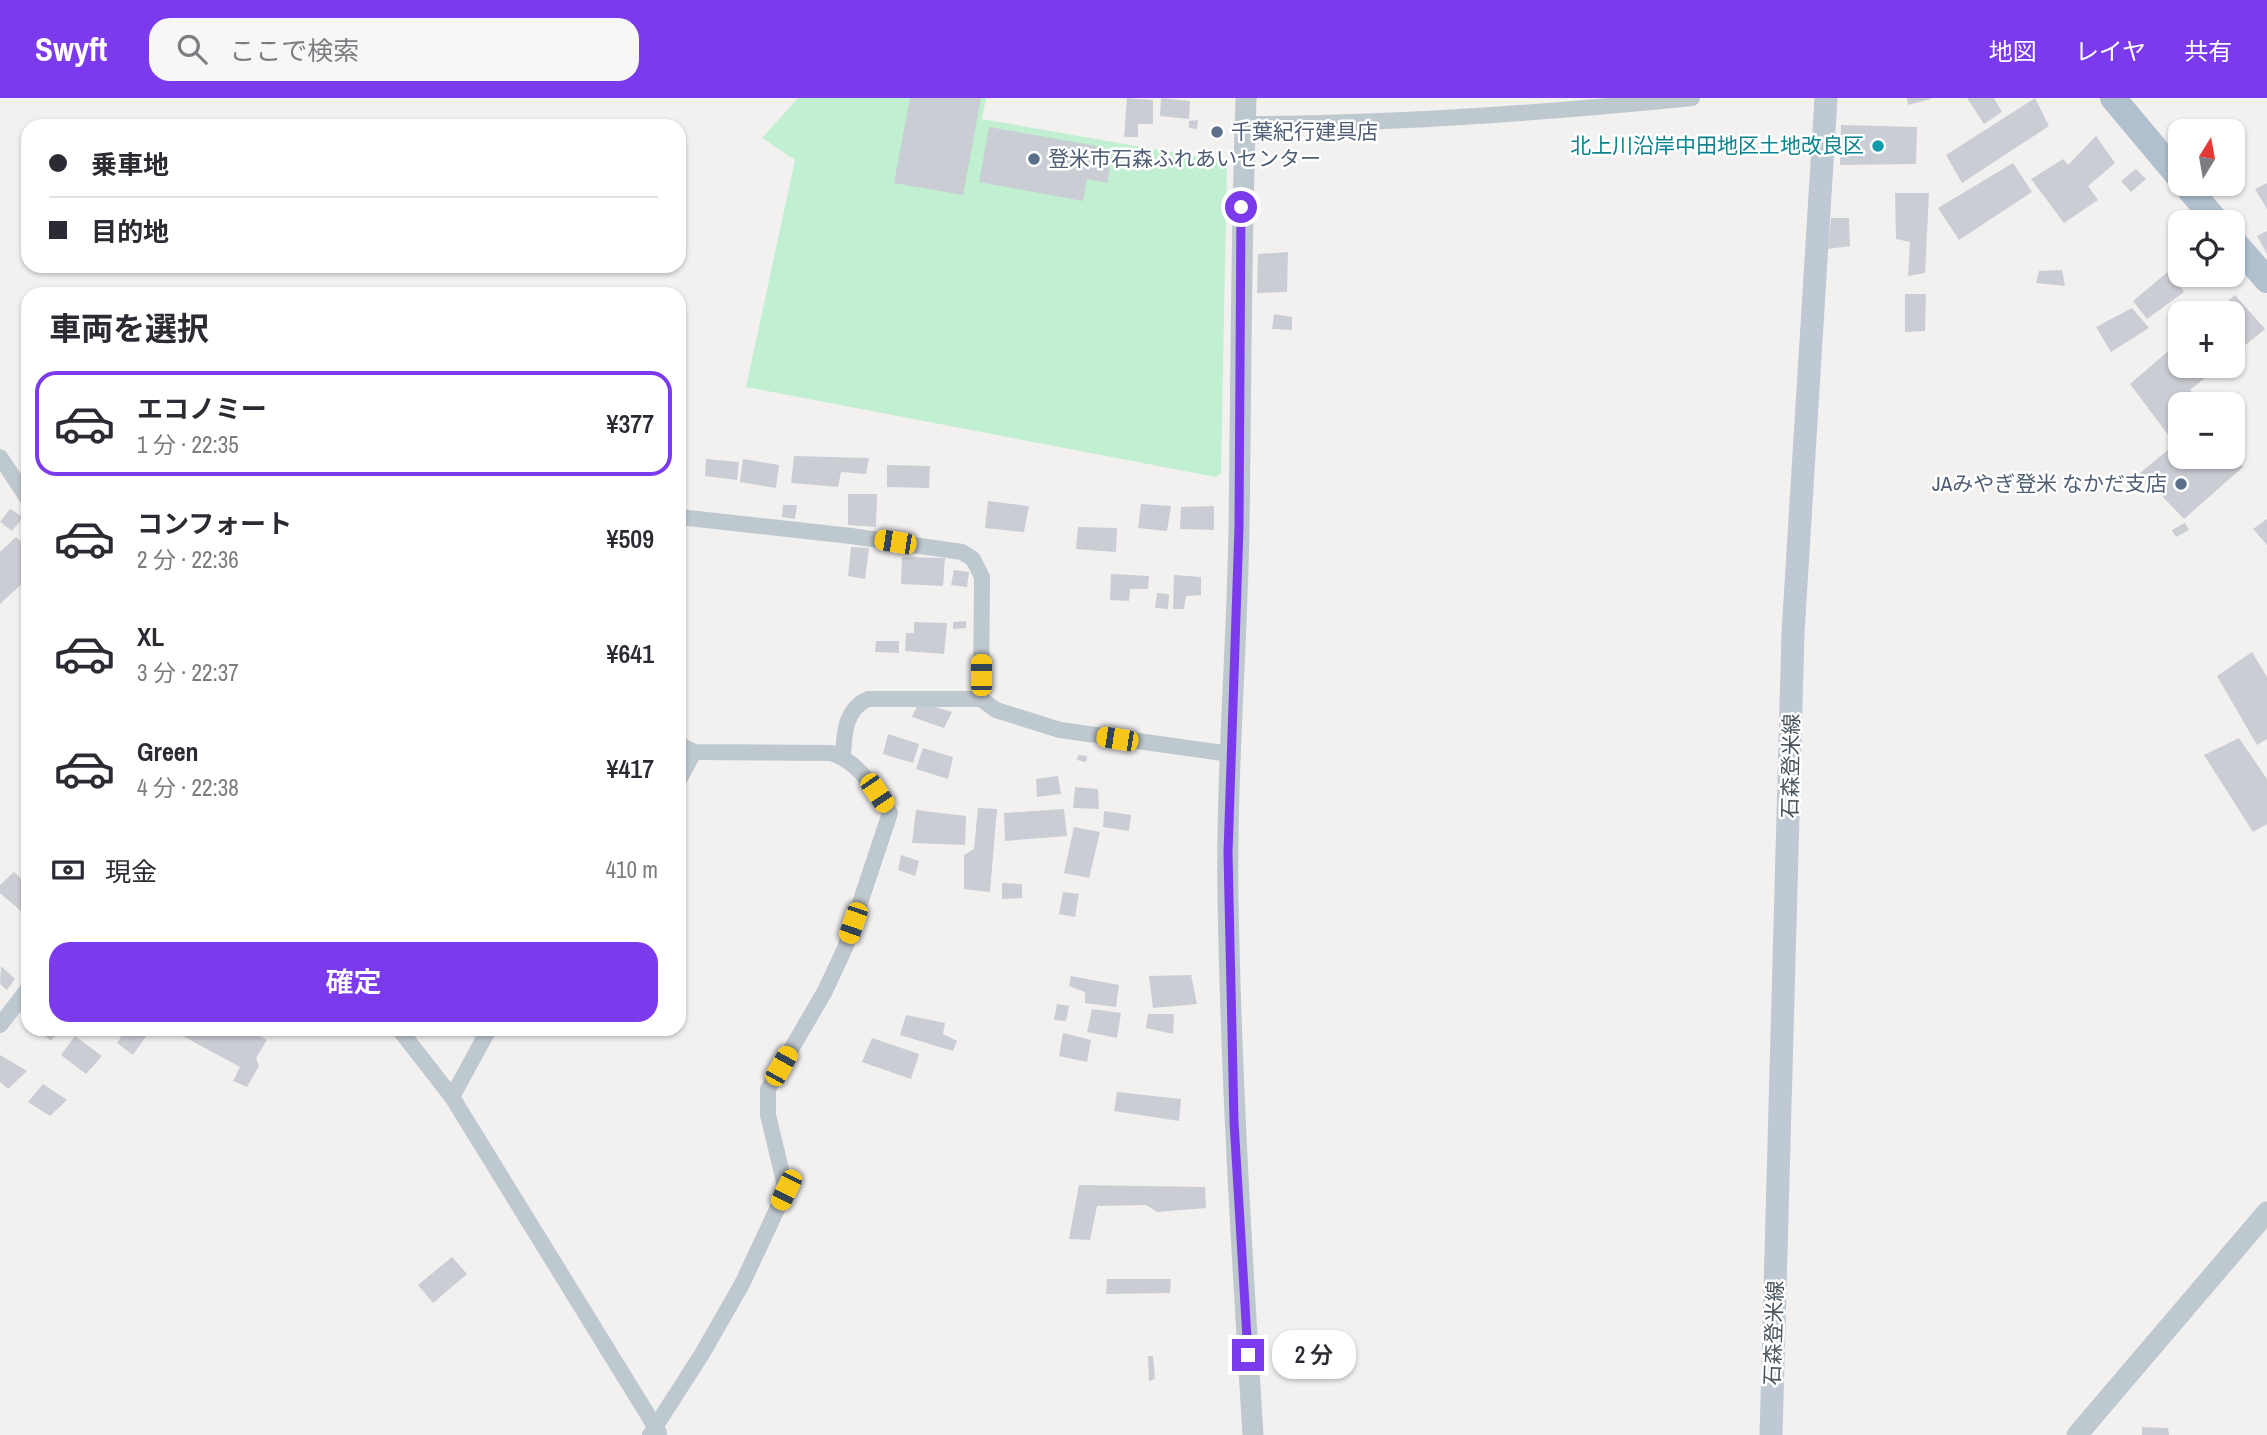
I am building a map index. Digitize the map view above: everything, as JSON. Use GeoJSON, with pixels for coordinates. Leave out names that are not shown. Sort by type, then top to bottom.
{"type":"FeatureCollection","features":[{"type":"Feature","properties":{"kind":"main road","name":"石森登米線"},"geometry":{"type":"LineString","coordinates":[[1771,1435],[1793,633],[1826,98]]}},
{"type":"Feature","properties":{"kind":"main road"},"geometry":{"type":"LineString","coordinates":[[2113,98],[2168,164]]}},
{"type":"Feature","properties":{"kind":"main road"},"geometry":{"type":"LineString","coordinates":[[2195,196],[2207,210]]}},
{"type":"Feature","properties":{"kind":"main road"},"geometry":{"type":"LineString","coordinates":[[2245,255],[2267,280]]}},
{"type":"Feature","properties":{"kind":"street"},"geometry":{"type":"LineString","coordinates":[[1246,98],[1241,181],[1239,527],[1228,886],[1234,1122],[1253,1435]]}},
{"type":"Feature","properties":{"kind":"street"},"geometry":{"type":"LineString","coordinates":[[1245,124],[1312,124],[1492,115],[1692,98]]}},
{"type":"Feature","properties":{"kind":"street"},"geometry":{"type":"LineString","coordinates":[[0,457],[21,488]]}},
{"type":"Feature","properties":{"kind":"street"},"geometry":{"type":"LineString","coordinates":[[686,518],[851,536],[962,552],[973,559],[982,577],[981,699]]}},
{"type":"Feature","properties":{"kind":"street"},"geometry":{"type":"LineString","coordinates":[[843,757],[850,713],[856,704],[868,699],[981,699],[996,710],[1060,730],[1230,754]]}},
{"type":"Feature","properties":{"kind":"street"},"geometry":{"type":"LineString","coordinates":[[404,1036],[452,1097],[654,1432],[729,1307],[786,1190],[768,1115],[768,1089],[825,991],[845,948],[890,813],[863,773],[843,757],[831,753],[694,752],[686,748]]}},
{"type":"Feature","properties":{"kind":"street"},"geometry":{"type":"LineString","coordinates":[[686,767],[694,752]]}},
{"type":"Feature","properties":{"kind":"street"},"geometry":{"type":"LineString","coordinates":[[0,1025],[21,998]]}},
{"type":"Feature","properties":{"kind":"street"},"geometry":{"type":"LineString","coordinates":[[452,1097],[485,1036]]}},
{"type":"Feature","properties":{"kind":"street"},"geometry":{"type":"LineString","coordinates":[[2077,1435],[2267,1212]]}},
{"type":"Feature","properties":{"kind":"green space"},"geometry":{"type":"Polygon","coordinates":[[[798,98],[986,98],[982,119],[1227,162],[1221,473],[1216,477],[746,387],[795,160],[762,138],[798,98]]]}},
{"type":"Feature","properties":{"kind":"building"},"geometry":{"type":"Polygon","coordinates":[[[910,98],[981,98],[963,195],[894,183],[910,98]]]}},
{"type":"Feature","properties":{"kind":"building"},"geometry":{"type":"Polygon","coordinates":[[[1127,98],[1153,100],[1153,124],[1138,124],[1138,137],[1124,137],[1127,98]]]}},
{"type":"Feature","properties":{"kind":"building"},"geometry":{"type":"Polygon","coordinates":[[[1161,98],[1190,101],[1189,119],[1160,116],[1161,98]]]}},
{"type":"Feature","properties":{"kind":"building"},"geometry":{"type":"Polygon","coordinates":[[[1907,98],[1931,98],[1931,99],[1908,105],[1907,98]]]}},
{"type":"Feature","properties":{"kind":"building"},"geometry":{"type":"Polygon","coordinates":[[[1967,98],[1994,98],[2002,112],[1984,124],[1967,98]]]}},
{"type":"Feature","properties":{"kind":"building"},"geometry":{"type":"Polygon","coordinates":[[[2035,98],[2049,126],[1962,183],[1946,155],[2035,98]]]}},
{"type":"Feature","properties":{"kind":"building"},"geometry":{"type":"Polygon","coordinates":[[[1198,120],[1197,129],[1189,128],[1189,121],[1198,120]]]}},
{"type":"Feature","properties":{"kind":"building","name":"北上川沿岸中田地区土地改良区"},"geometry":{"type":"Polygon","coordinates":[[[1841,125],[1917,127],[1916,164],[1840,165],[1841,125]]]}},
{"type":"Feature","properties":{"kind":"building"},"geometry":{"type":"Polygon","coordinates":[[[989,127],[1097,146],[1094,163],[1110,166],[1107,183],[1087,179],[1083,201],[979,182],[989,127]]]}},
{"type":"Feature","properties":{"kind":"building"},"geometry":{"type":"Polygon","coordinates":[[[2096,136],[2115,163],[2088,186],[2098,200],[2064,223],[2031,179],[2063,159],[2068,165],[2096,136]]]}},
{"type":"Feature","properties":{"kind":"building"},"geometry":{"type":"Polygon","coordinates":[[[2013,163],[2032,192],[1959,240],[1938,208],[2013,163]]]}},
{"type":"Feature","properties":{"kind":"building"},"geometry":{"type":"Polygon","coordinates":[[[2136,169],[2146,179],[2131,192],[2121,181],[2136,169]]]}},
{"type":"Feature","properties":{"kind":"building"},"geometry":{"type":"Polygon","coordinates":[[[2267,183],[2267,209],[2255,189],[2267,183]]]}},
{"type":"Feature","properties":{"kind":"building"},"geometry":{"type":"Polygon","coordinates":[[[1895,193],[1929,193],[1925,273],[1908,276],[1910,242],[1896,239],[1895,193]]]}},
{"type":"Feature","properties":{"kind":"building"},"geometry":{"type":"Polygon","coordinates":[[[1831,218],[1849,218],[1850,246],[1828,249],[1831,218]]]}},
{"type":"Feature","properties":{"kind":"building"},"geometry":{"type":"Polygon","coordinates":[[[2267,231],[2267,254],[2257,236],[2267,231]]]}},
{"type":"Feature","properties":{"kind":"building"},"geometry":{"type":"Polygon","coordinates":[[[1288,252],[1287,292],[1257,293],[1258,254],[1288,252]]]}},
{"type":"Feature","properties":{"kind":"building"},"geometry":{"type":"Polygon","coordinates":[[[2062,270],[2065,286],[2036,283],[2039,271],[2062,270]]]}},
{"type":"Feature","properties":{"kind":"building"},"geometry":{"type":"Polygon","coordinates":[[[2168,272],[2168,287],[2180,287],[2184,292],[2168,301],[2147,319],[2133,301],[2168,272]]]}},
{"type":"Feature","properties":{"kind":"building"},"geometry":{"type":"Polygon","coordinates":[[[1905,294],[1926,294],[1925,331],[1905,332],[1905,294]]]}},
{"type":"Feature","properties":{"kind":"building"},"geometry":{"type":"Polygon","coordinates":[[[2235,295],[2240,301],[2228,301],[2235,295]]]}},
{"type":"Feature","properties":{"kind":"building"},"geometry":{"type":"Polygon","coordinates":[[[2245,306],[2265,329],[2245,345],[2245,306]]]}},
{"type":"Feature","properties":{"kind":"building"},"geometry":{"type":"Polygon","coordinates":[[[2132,308],[2149,328],[2111,352],[2096,327],[2132,308]]]}},
{"type":"Feature","properties":{"kind":"building"},"geometry":{"type":"Polygon","coordinates":[[[1274,314],[1292,317],[1292,330],[1272,329],[1274,314]]]}},
{"type":"Feature","properties":{"kind":"building"},"geometry":{"type":"Polygon","coordinates":[[[2168,351],[2168,378],[2205,378],[2190,390],[2192,392],[2168,392],[2168,435],[2130,384],[2168,351]]]}},
{"type":"Feature","properties":{"kind":"building"},"geometry":{"type":"Polygon","coordinates":[[[2168,450],[2168,469],[2241,469],[2184,519],[2140,473],[2168,450]]]}},
{"type":"Feature","properties":{"kind":"building"},"geometry":{"type":"Polygon","coordinates":[[[794,456],[869,458],[866,474],[841,472],[838,487],[791,483],[794,456]]]}},
{"type":"Feature","properties":{"kind":"building"},"geometry":{"type":"Polygon","coordinates":[[[706,459],[739,462],[737,480],[705,476],[706,459]]]}},
{"type":"Feature","properties":{"kind":"building"},"geometry":{"type":"Polygon","coordinates":[[[743,459],[779,465],[776,488],[740,482],[743,459]]]}},
{"type":"Feature","properties":{"kind":"building"},"geometry":{"type":"Polygon","coordinates":[[[887,465],[930,466],[929,488],[887,487],[887,465]]]}},
{"type":"Feature","properties":{"kind":"building"},"geometry":{"type":"Polygon","coordinates":[[[848,494],[877,494],[876,527],[848,525],[848,494]]]}},
{"type":"Feature","properties":{"kind":"building"},"geometry":{"type":"Polygon","coordinates":[[[988,501],[1029,506],[1024,532],[985,528],[988,501]]]}},
{"type":"Feature","properties":{"kind":"building"},"geometry":{"type":"Polygon","coordinates":[[[1141,504],[1171,506],[1167,531],[1138,528],[1141,504]]]}},
{"type":"Feature","properties":{"kind":"building"},"geometry":{"type":"Polygon","coordinates":[[[783,505],[797,505],[795,519],[782,517],[783,505]]]}},
{"type":"Feature","properties":{"kind":"building"},"geometry":{"type":"Polygon","coordinates":[[[1214,506],[1214,530],[1180,529],[1181,507],[1214,506]]]}},
{"type":"Feature","properties":{"kind":"building"},"geometry":{"type":"Polygon","coordinates":[[[10,509],[21,516],[12,531],[0,522],[10,509]]]}},
{"type":"Feature","properties":{"kind":"building"},"geometry":{"type":"Polygon","coordinates":[[[2267,519],[2267,545],[2253,529],[2267,519]]]}},
{"type":"Feature","properties":{"kind":"building"},"geometry":{"type":"Polygon","coordinates":[[[2185,523],[2189,530],[2176,537],[2172,530],[2185,523]]]}},
{"type":"Feature","properties":{"kind":"building"},"geometry":{"type":"Polygon","coordinates":[[[1078,527],[1117,528],[1116,552],[1076,549],[1078,527]]]}},
{"type":"Feature","properties":{"kind":"building"},"geometry":{"type":"Polygon","coordinates":[[[16,537],[21,542],[21,584],[0,604],[0,552],[16,537]]]}},
{"type":"Feature","properties":{"kind":"building"},"geometry":{"type":"Polygon","coordinates":[[[851,547],[869,548],[865,579],[848,576],[851,547]]]}},
{"type":"Feature","properties":{"kind":"building"},"geometry":{"type":"Polygon","coordinates":[[[902,557],[945,558],[943,586],[901,584],[902,557]]]}},
{"type":"Feature","properties":{"kind":"building"},"geometry":{"type":"Polygon","coordinates":[[[954,570],[969,572],[967,587],[951,585],[954,570]]]}},
{"type":"Feature","properties":{"kind":"building"},"geometry":{"type":"Polygon","coordinates":[[[1111,574],[1149,576],[1148,589],[1130,589],[1129,601],[1110,600],[1111,574]]]}},
{"type":"Feature","properties":{"kind":"building"},"geometry":{"type":"Polygon","coordinates":[[[1174,575],[1201,577],[1201,595],[1186,596],[1184,609],[1173,609],[1174,575]]]}},
{"type":"Feature","properties":{"kind":"building"},"geometry":{"type":"Polygon","coordinates":[[[1157,593],[1169,594],[1168,609],[1155,608],[1157,593]]]}},
{"type":"Feature","properties":{"kind":"building"},"geometry":{"type":"Polygon","coordinates":[[[966,621],[966,628],[953,629],[953,622],[966,621]]]}},
{"type":"Feature","properties":{"kind":"building"},"geometry":{"type":"Polygon","coordinates":[[[914,622],[947,623],[944,654],[905,651],[906,633],[914,633],[914,622]]]}},
{"type":"Feature","properties":{"kind":"building"},"geometry":{"type":"Polygon","coordinates":[[[876,641],[899,641],[899,653],[875,652],[876,641]]]}},
{"type":"Feature","properties":{"kind":"building"},"geometry":{"type":"Polygon","coordinates":[[[2252,652],[2267,677],[2267,739],[2257,745],[2217,676],[2252,652]]]}},
{"type":"Feature","properties":{"kind":"building"},"geometry":{"type":"Polygon","coordinates":[[[919,702],[952,712],[944,728],[912,717],[919,702]]]}},
{"type":"Feature","properties":{"kind":"building"},"geometry":{"type":"Polygon","coordinates":[[[888,734],[919,744],[913,763],[883,754],[888,734]]]}},
{"type":"Feature","properties":{"kind":"building"},"geometry":{"type":"Polygon","coordinates":[[[2239,738],[2267,779],[2267,824],[2253,832],[2204,755],[2239,738]]]}},
{"type":"Feature","properties":{"kind":"building"},"geometry":{"type":"Polygon","coordinates":[[[923,748],[953,757],[948,779],[916,769],[923,748]]]}},
{"type":"Feature","properties":{"kind":"building"},"geometry":{"type":"Polygon","coordinates":[[[1078,755],[1087,756],[1086,762],[1077,760],[1078,755]]]}},
{"type":"Feature","properties":{"kind":"building"},"geometry":{"type":"Polygon","coordinates":[[[1058,776],[1061,794],[1037,797],[1036,779],[1058,776]]]}},
{"type":"Feature","properties":{"kind":"building"},"geometry":{"type":"Polygon","coordinates":[[[1075,787],[1098,789],[1099,809],[1073,808],[1075,787]]]}},
{"type":"Feature","properties":{"kind":"building"},"geometry":{"type":"Polygon","coordinates":[[[978,808],[997,809],[990,892],[964,889],[964,855],[974,849],[978,808]]]}},
{"type":"Feature","properties":{"kind":"building"},"geometry":{"type":"Polygon","coordinates":[[[1064,809],[1067,836],[1005,841],[1004,813],[1064,809]]]}},
{"type":"Feature","properties":{"kind":"building"},"geometry":{"type":"Polygon","coordinates":[[[916,810],[966,816],[965,845],[912,843],[916,810]]]}},
{"type":"Feature","properties":{"kind":"building"},"geometry":{"type":"Polygon","coordinates":[[[1104,811],[1131,815],[1129,831],[1103,827],[1104,811]]]}},
{"type":"Feature","properties":{"kind":"building"},"geometry":{"type":"Polygon","coordinates":[[[1074,827],[1100,832],[1089,878],[1064,873],[1074,827]]]}},
{"type":"Feature","properties":{"kind":"building"},"geometry":{"type":"Polygon","coordinates":[[[901,855],[919,861],[915,876],[898,870],[901,855]]]}},
{"type":"Feature","properties":{"kind":"building"},"geometry":{"type":"Polygon","coordinates":[[[14,872],[21,878],[21,911],[0,893],[0,885],[14,872]]]}},
{"type":"Feature","properties":{"kind":"building"},"geometry":{"type":"Polygon","coordinates":[[[1002,883],[1022,884],[1022,898],[1002,899],[1002,883]]]}},
{"type":"Feature","properties":{"kind":"building"},"geometry":{"type":"Polygon","coordinates":[[[1063,892],[1079,894],[1075,917],[1059,914],[1063,892]]]}},
{"type":"Feature","properties":{"kind":"building"},"geometry":{"type":"Polygon","coordinates":[[[1,966],[15,979],[7,990],[0,984],[1,966]]]}},
{"type":"Feature","properties":{"kind":"building"},"geometry":{"type":"Polygon","coordinates":[[[1191,975],[1197,1004],[1153,1008],[1149,976],[1191,975]]]}},
{"type":"Feature","properties":{"kind":"building"},"geometry":{"type":"Polygon","coordinates":[[[1071,976],[1119,985],[1116,1007],[1085,1003],[1085,992],[1069,986],[1071,976]]]}},
{"type":"Feature","properties":{"kind":"building"},"geometry":{"type":"Polygon","coordinates":[[[1057,1004],[1069,1006],[1066,1021],[1054,1020],[1057,1004]]]}},
{"type":"Feature","properties":{"kind":"building"},"geometry":{"type":"Polygon","coordinates":[[[1092,1009],[1121,1013],[1117,1038],[1087,1032],[1092,1009]]]}},
{"type":"Feature","properties":{"kind":"building"},"geometry":{"type":"Polygon","coordinates":[[[1148,1014],[1174,1014],[1173,1034],[1146,1028],[1148,1014]]]}},
{"type":"Feature","properties":{"kind":"building"},"geometry":{"type":"Polygon","coordinates":[[[906,1015],[945,1023],[943,1034],[957,1041],[953,1051],[900,1035],[906,1015]]]}},
{"type":"Feature","properties":{"kind":"building"},"geometry":{"type":"Polygon","coordinates":[[[1063,1033],[1091,1040],[1087,1062],[1059,1056],[1063,1033]]]}},
{"type":"Feature","properties":{"kind":"building"},"geometry":{"type":"Polygon","coordinates":[[[75,1036],[102,1056],[86,1074],[61,1055],[75,1036]]]}},
{"type":"Feature","properties":{"kind":"building"},"geometry":{"type":"Polygon","coordinates":[[[122,1036],[146,1036],[133,1055],[117,1043],[122,1036]]]}},
{"type":"Feature","properties":{"kind":"building"},"geometry":{"type":"Polygon","coordinates":[[[183,1036],[260,1036],[267,1040],[256,1058],[259,1066],[247,1087],[233,1081],[240,1067],[183,1036]]]}},
{"type":"Feature","properties":{"kind":"building"},"geometry":{"type":"Polygon","coordinates":[[[872,1038],[919,1054],[911,1079],[862,1062],[872,1038]]]}},
{"type":"Feature","properties":{"kind":"building"},"geometry":{"type":"Polygon","coordinates":[[[0,1055],[27,1071],[8,1089],[0,1082],[0,1055]]]}},
{"type":"Feature","properties":{"kind":"building"},"geometry":{"type":"Polygon","coordinates":[[[43,1084],[67,1100],[50,1116],[28,1102],[43,1084]]]}},
{"type":"Feature","properties":{"kind":"building"},"geometry":{"type":"Polygon","coordinates":[[[1117,1092],[1181,1099],[1179,1121],[1114,1111],[1117,1092]]]}},
{"type":"Feature","properties":{"kind":"building"},"geometry":{"type":"Polygon","coordinates":[[[1079,1185],[1205,1187],[1206,1208],[1157,1212],[1146,1205],[1097,1206],[1090,1240],[1069,1239],[1079,1185]]]}},
{"type":"Feature","properties":{"kind":"building"},"geometry":{"type":"Polygon","coordinates":[[[452,1257],[467,1274],[433,1303],[418,1285],[452,1257]]]}},
{"type":"Feature","properties":{"kind":"building"},"geometry":{"type":"Polygon","coordinates":[[[1107,1279],[1171,1279],[1170,1293],[1106,1294],[1107,1279]]]}},
{"type":"Feature","properties":{"kind":"building"},"geometry":{"type":"Polygon","coordinates":[[[1148,1356],[1153,1356],[1155,1379],[1149,1381],[1148,1356]]]}},
{"type":"Feature","properties":{"kind":"building"},"geometry":{"type":"Polygon","coordinates":[[[2142,1427],[2168,1428],[2169,1435],[2142,1435],[2142,1427]]]}},
{"type":"Feature","properties":{"kind":"place","name":"千葉紀行建具店"},"geometry":{"type":"Point","coordinates":[1217,132]}},
{"type":"Feature","properties":{"kind":"place","name":"北上川沿岸中田地区土地改良区"},"geometry":{"type":"Point","coordinates":[1878,146]}},
{"type":"Feature","properties":{"kind":"place","name":"登米市石森ふれあいセンター"},"geometry":{"type":"Point","coordinates":[1034,159]}},
{"type":"Feature","properties":{"kind":"place","name":"JAみやぎ登米 なかだ支店"},"geometry":{"type":"Point","coordinates":[2181,484]}},
{"type":"Feature","properties":{"kind":"route"},"geometry":{"type":"LineString","coordinates":[[1241,207],[1239,527],[1227,807],[1234,1122],[1248,1355]]}}]}
